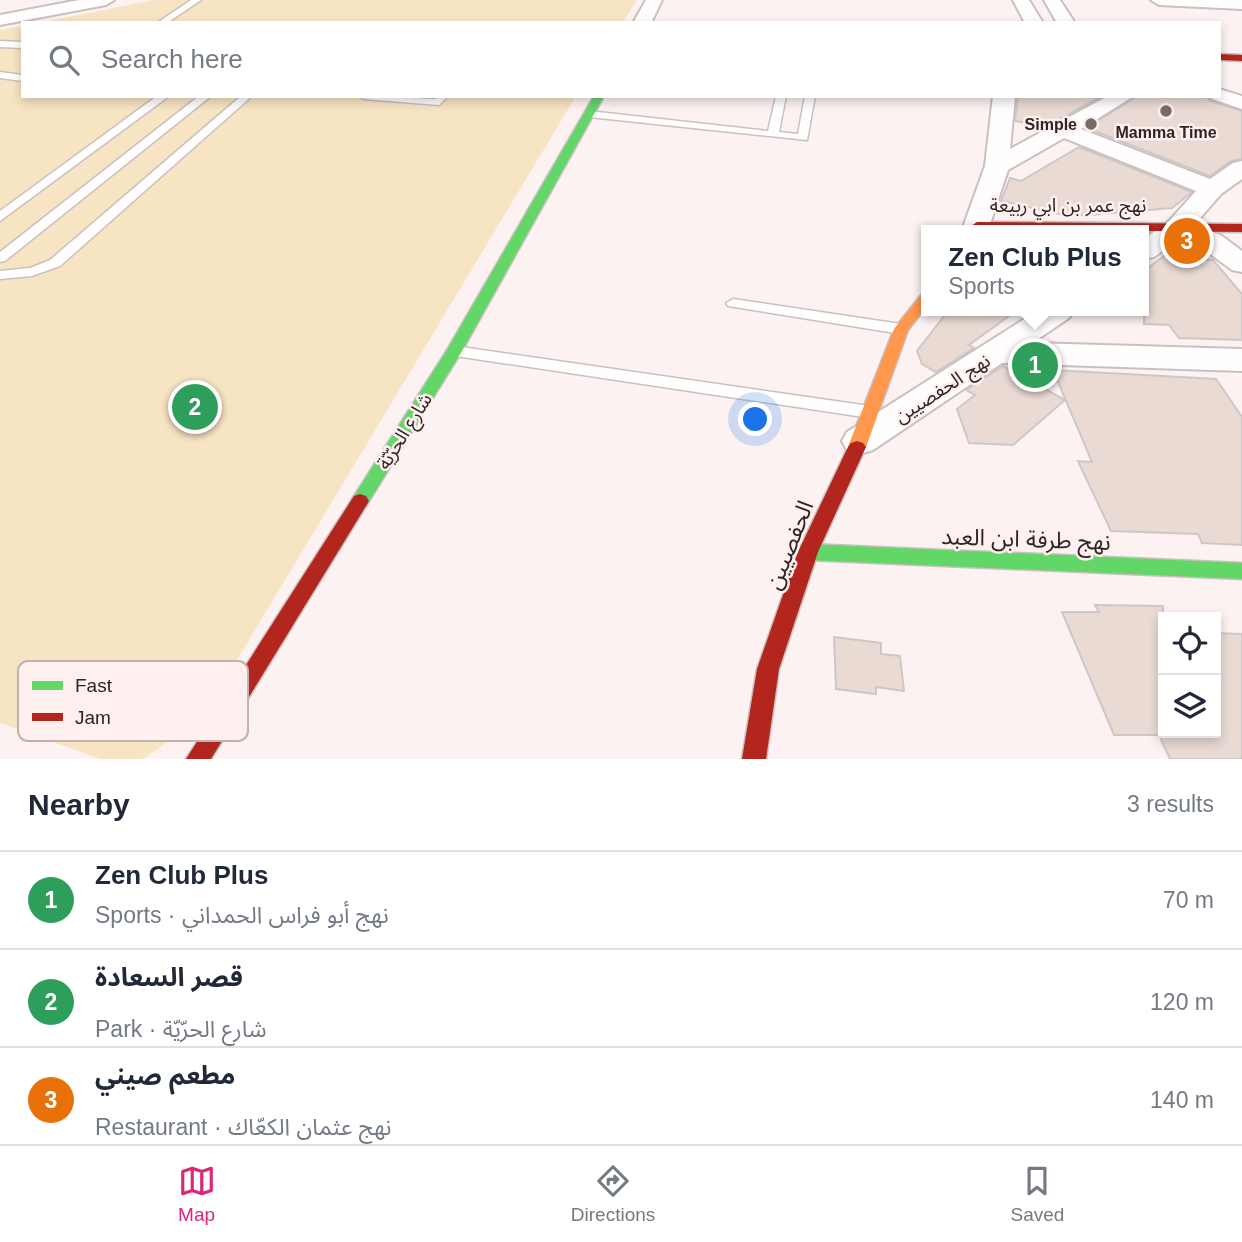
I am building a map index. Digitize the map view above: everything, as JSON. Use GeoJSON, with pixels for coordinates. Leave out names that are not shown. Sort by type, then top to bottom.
{"type":"FeatureCollection","features":[{"type":"Feature","properties":{"kind":"street"},"geometry":{"type":"LineString","coordinates":[[0,20],[106,0]]}},
{"type":"Feature","properties":{"kind":"street"},"geometry":{"type":"LineString","coordinates":[[643,21],[654,0]]}},
{"type":"Feature","properties":{"kind":"street"},"geometry":{"type":"LineString","coordinates":[[1021,0],[1033,21]]}},
{"type":"Feature","properties":{"kind":"street"},"geometry":{"type":"LineString","coordinates":[[1052,0],[1065,21]]}},
{"type":"Feature","properties":{"kind":"street"},"geometry":{"type":"LineString","coordinates":[[1159,0],[1242,4]]}},
{"type":"Feature","properties":{"kind":"street"},"geometry":{"type":"LineString","coordinates":[[1221,57],[1242,58]]}},
{"type":"Feature","properties":{"kind":"street"},"geometry":{"type":"LineString","coordinates":[[1221,96],[1242,103]]}},
{"type":"Feature","properties":{"kind":"street","name":"شارع الحرّيّة"},"geometry":{"type":"LineString","coordinates":[[248,679],[454,351],[598,98]]}},
{"type":"Feature","properties":{"kind":"street"},"geometry":{"type":"LineString","coordinates":[[977,225],[997,166],[1004,98]]}},
{"type":"Feature","properties":{"kind":"street"},"geometry":{"type":"LineString","coordinates":[[997,166],[1120,98]]}},
{"type":"Feature","properties":{"kind":"street"},"geometry":{"type":"LineString","coordinates":[[1063,130],[1212,189]]}},
{"type":"Feature","properties":{"kind":"street"},"geometry":{"type":"LineString","coordinates":[[1149,247],[1178,227],[1212,189],[1242,168]]}},
{"type":"Feature","properties":{"kind":"street","name":"نهج عمر بن ابي ربيعة"},"geometry":{"type":"LineString","coordinates":[[1149,227],[1242,228]]}},
{"type":"Feature","properties":{"kind":"street"},"geometry":{"type":"LineString","coordinates":[[1178,227],[1212,242],[1242,264]]}},
{"type":"Feature","properties":{"kind":"street","name":"الحفصيين"},"geometry":{"type":"LineString","coordinates":[[754,759],[768,669],[808,552],[865,426],[901,329],[921,304]]}},
{"type":"Feature","properties":{"kind":"street","name":"نهج الحفصيين"},"geometry":{"type":"LineString","coordinates":[[865,426],[999,352],[1051,316]]}},
{"type":"Feature","properties":{"kind":"street"},"geometry":{"type":"LineString","coordinates":[[999,352],[1242,360]]}},
{"type":"Feature","properties":{"kind":"street","name":"نهج طرفة ابن العبد"},"geometry":{"type":"LineString","coordinates":[[808,552],[1242,571]]}},
{"type":"Feature","properties":{"kind":"street","name":"شارع الحرّيّة"},"geometry":{"type":"LineString","coordinates":[[198,759],[209,741]]}},
{"type":"Feature","properties":{"kind":"lane"},"geometry":{"type":"LineString","coordinates":[[163,21],[197,0]]}},
{"type":"Feature","properties":{"kind":"lane"},"geometry":{"type":"LineString","coordinates":[[0,44],[21,45]]}},
{"type":"Feature","properties":{"kind":"lane"},"geometry":{"type":"LineString","coordinates":[[0,75],[21,78]]}},
{"type":"Feature","properties":{"kind":"lane"},"geometry":{"type":"LineString","coordinates":[[0,216],[161,98]]}},
{"type":"Feature","properties":{"kind":"lane"},"geometry":{"type":"LineString","coordinates":[[0,258],[203,98]]}},
{"type":"Feature","properties":{"kind":"lane"},"geometry":{"type":"LineString","coordinates":[[0,275],[32,272],[55,263],[245,98]]}},
{"type":"Feature","properties":{"kind":"lane"},"geometry":{"type":"LineString","coordinates":[[389,98],[439,102],[442,98]]}},
{"type":"Feature","properties":{"kind":"lane"},"geometry":{"type":"LineString","coordinates":[[772,134],[781,98]]}},
{"type":"Feature","properties":{"kind":"lane"},"geometry":{"type":"LineString","coordinates":[[589,114],[803,138],[810,98]]}},
{"type":"Feature","properties":{"kind":"lane"},"geometry":{"type":"LineString","coordinates":[[733,303],[901,329]]}},
{"type":"Feature","properties":{"kind":"lane"},"geometry":{"type":"LineString","coordinates":[[454,351],[865,426]]}},
{"type":"Feature","properties":{"kind":"shaded area"},"geometry":{"type":"Polygon","coordinates":[[[154,0],[637,0],[623,21],[48,21],[154,0]]]}},
{"type":"Feature","properties":{"kind":"shaded area"},"geometry":{"type":"Polygon","coordinates":[[[21,26],[21,98],[575,98],[236,661],[18,661],[18,729],[0,723],[0,30],[21,26]]]}},
{"type":"Feature","properties":{"kind":"shaded area"},"geometry":{"type":"Polygon","coordinates":[[[50,741],[169,741],[143,759],[101,759],[50,741]]]}},
{"type":"Feature","properties":{"kind":"building"},"geometry":{"type":"Polygon","coordinates":[[[1018,98],[1098,98],[1047,126],[1015,121],[1018,98]]]}},
{"type":"Feature","properties":{"kind":"building"},"geometry":{"type":"Polygon","coordinates":[[[1134,98],[1208,98],[1242,111],[1242,159],[1231,161],[1210,176],[1087,128],[1134,98]]]}},
{"type":"Feature","properties":{"kind":"building"},"geometry":{"type":"Polygon","coordinates":[[[1079,147],[1192,192],[1172,208],[1090,215],[1064,215],[1001,201],[1010,178],[1021,181],[1079,147]]]}},
{"type":"Feature","properties":{"kind":"building"},"geometry":{"type":"Polygon","coordinates":[[[1168,253],[1195,253],[1200,259],[1213,260],[1242,294],[1242,340],[1179,338],[1169,325],[1144,324],[1144,316],[1149,316],[1149,267],[1168,253]]]}},
{"type":"Feature","properties":{"kind":"building"},"geometry":{"type":"Polygon","coordinates":[[[944,316],[1009,316],[969,345],[974,348],[936,372],[922,364],[917,351],[944,316]]]}},
{"type":"Feature","properties":{"kind":"building"},"geometry":{"type":"Polygon","coordinates":[[[1003,366],[1065,400],[1013,445],[969,443],[957,409],[975,395],[966,390],[1003,366]]]}},
{"type":"Feature","properties":{"kind":"building"},"geometry":{"type":"Polygon","coordinates":[[[1053,370],[1216,379],[1242,417],[1242,545],[1202,543],[1198,534],[1111,531],[1078,461],[1092,462],[1053,370]]]}},
{"type":"Feature","properties":{"kind":"building"},"geometry":{"type":"Polygon","coordinates":[[[1095,605],[1163,606],[1163,612],[1158,612],[1158,735],[1114,735],[1062,612],[1099,612],[1095,605]]]}},
{"type":"Feature","properties":{"kind":"building"},"geometry":{"type":"Polygon","coordinates":[[[1221,633],[1242,634],[1242,759],[1170,759],[1160,738],[1221,738],[1221,633]]]}},
{"type":"Feature","properties":{"kind":"building"},"geometry":{"type":"Polygon","coordinates":[[[834,637],[881,643],[881,654],[900,656],[904,691],[876,687],[876,694],[836,689],[834,637]]]}},
{"type":"Feature","properties":{"kind":"traffic: fast"},"geometry":{"type":"LineString","coordinates":[[360,501],[454,351],[598,98]]}},
{"type":"Feature","properties":{"kind":"traffic: fast"},"geometry":{"type":"LineString","coordinates":[[808,552],[1242,571]]}},
{"type":"Feature","properties":{"kind":"traffic: slow"},"geometry":{"type":"LineString","coordinates":[[857,447],[901,329],[921,304]]}},
{"type":"Feature","properties":{"kind":"traffic: jam"},"geometry":{"type":"LineString","coordinates":[[1221,57],[1242,58]]}},
{"type":"Feature","properties":{"kind":"traffic: jam"},"geometry":{"type":"LineString","coordinates":[[1149,227],[1242,228]]}},
{"type":"Feature","properties":{"kind":"traffic: jam"},"geometry":{"type":"LineString","coordinates":[[754,759],[768,669],[808,552],[857,447]]}},
{"type":"Feature","properties":{"kind":"traffic: jam"},"geometry":{"type":"LineString","coordinates":[[248,679],[360,501]]}},
{"type":"Feature","properties":{"kind":"traffic: jam"},"geometry":{"type":"LineString","coordinates":[[198,759],[209,741]]}},
{"type":"Feature","properties":{"kind":"place","name":"Mamma Time"},"geometry":{"type":"Point","coordinates":[1166,111]}},
{"type":"Feature","properties":{"kind":"place","name":"Simple"},"geometry":{"type":"Point","coordinates":[1091,124]}},
{"type":"Feature","properties":{"kind":"place","name":"مطعم صيني"},"geometry":{"type":"Point","coordinates":[1187,241]}},
{"type":"Feature","properties":{"kind":"place","name":"Zen Club Plus"},"geometry":{"type":"Point","coordinates":[1035,365]}},
{"type":"Feature","properties":{"kind":"place","name":"قصر السعادة"},"geometry":{"type":"Point","coordinates":[195,407]}}]}
